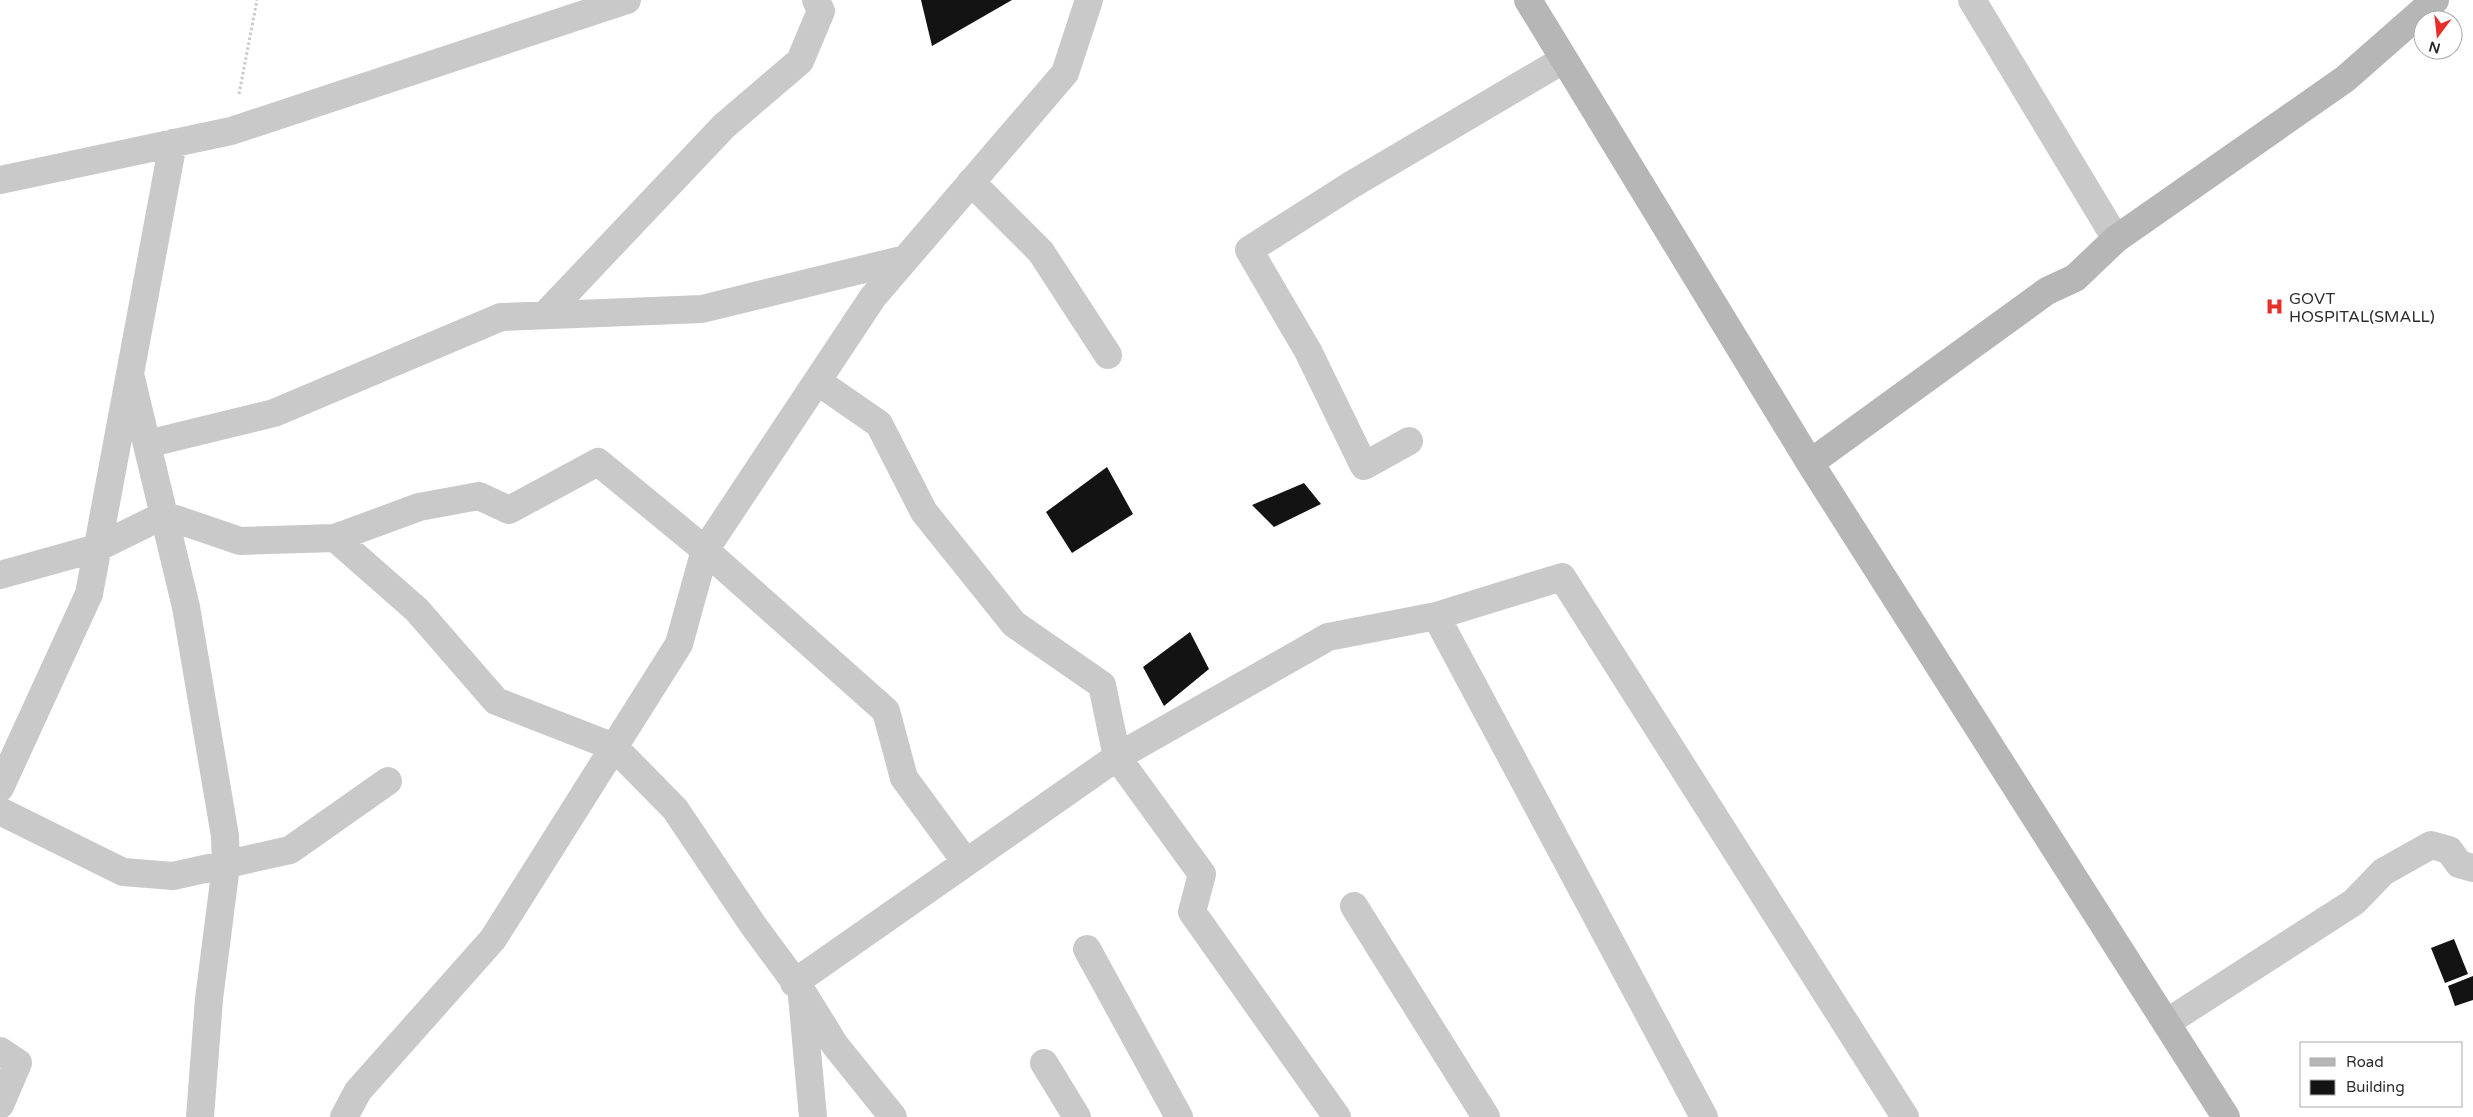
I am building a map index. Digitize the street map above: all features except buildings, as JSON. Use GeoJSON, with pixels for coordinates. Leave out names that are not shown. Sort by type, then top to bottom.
{"type":"FeatureCollection","features":[{"type":"Feature","properties":{"kind":"main road"},"geometry":{"type":"LineString","coordinates":[[1528,0],[1810,463],[2226,1117]]}},
{"type":"Feature","properties":{"kind":"main road"},"geometry":{"type":"LineString","coordinates":[[1810,463],[2047,291],[2075,278],[2116,239],[2345,79],[2435,0]]}},
{"type":"Feature","properties":{"kind":"street"},"geometry":{"type":"LineString","coordinates":[[0,180],[231,131],[628,0]]}},
{"type":"Feature","properties":{"kind":"street"},"geometry":{"type":"LineString","coordinates":[[545,316],[724,126],[800,61],[821,11],[816,0]]}},
{"type":"Feature","properties":{"kind":"street"},"geometry":{"type":"LineString","coordinates":[[344,1117],[358,1091],[493,939],[679,644],[705,550],[873,297],[1065,73],[1089,0]]}},
{"type":"Feature","properties":{"kind":"street"},"geometry":{"type":"LineString","coordinates":[[1972,0],[2116,239]]}},
{"type":"Feature","properties":{"kind":"street"},"geometry":{"type":"LineString","coordinates":[[1409,441],[1364,466],[1308,351],[1249,250],[1351,186],[1564,60]]}},
{"type":"Feature","properties":{"kind":"street"},"geometry":{"type":"LineString","coordinates":[[0,788],[89,594],[173,143]]}},
{"type":"Feature","properties":{"kind":"street"},"geometry":{"type":"LineString","coordinates":[[972,182],[1041,252],[1108,355]]}},
{"type":"Feature","properties":{"kind":"street"},"geometry":{"type":"LineString","coordinates":[[147,444],[274,413],[501,317],[702,308],[906,259]]}},
{"type":"Feature","properties":{"kind":"street"},"geometry":{"type":"LineString","coordinates":[[130,374],[186,607],[225,836],[226,866],[208,999],[200,1117]]}},
{"type":"Feature","properties":{"kind":"street"},"geometry":{"type":"LineString","coordinates":[[817,381],[879,424],[924,512],[1014,624],[1102,685],[1117,757],[1202,874],[1192,912],[1337,1117]]}},
{"type":"Feature","properties":{"kind":"street"},"geometry":{"type":"LineString","coordinates":[[0,575],[97,548],[164,515],[240,541],[335,538],[419,508],[479,496],[509,510],[598,462],[705,550],[886,712],[904,778],[966,861]]}},
{"type":"Feature","properties":{"kind":"street"},"geometry":{"type":"LineString","coordinates":[[335,538],[417,610],[496,701],[614,747],[675,809],[798,986],[835,1045],[893,1117]]}},
{"type":"Feature","properties":{"kind":"street"},"geometry":{"type":"LineString","coordinates":[[798,986],[966,861],[1117,757],[1328,637],[1436,616],[1562,577],[1905,1117]]}},
{"type":"Feature","properties":{"kind":"street"},"geometry":{"type":"LineString","coordinates":[[1436,616],[1704,1117]]}},
{"type":"Feature","properties":{"kind":"street"},"geometry":{"type":"LineString","coordinates":[[0,811],[123,872],[173,876],[226,866],[290,850],[388,781]]}},
{"type":"Feature","properties":{"kind":"street"},"geometry":{"type":"LineString","coordinates":[[2166,1023],[2354,902],[2383,872],[2418,852],[2432,845],[2449,850],[2459,864],[2473,868]]}},
{"type":"Feature","properties":{"kind":"street"},"geometry":{"type":"LineString","coordinates":[[1354,906],[1486,1117]]}},
{"type":"Feature","properties":{"kind":"street"},"geometry":{"type":"LineString","coordinates":[[1088,949],[1179,1117]]}},
{"type":"Feature","properties":{"kind":"street"},"geometry":{"type":"LineString","coordinates":[[798,986],[813,1117]]}},
{"type":"Feature","properties":{"kind":"street"},"geometry":{"type":"LineString","coordinates":[[0,1051],[18,1063],[0,1105]]}},
{"type":"Feature","properties":{"kind":"street"},"geometry":{"type":"LineString","coordinates":[[1044,1063],[1077,1117]]}},
{"type":"Feature","properties":{"kind":"path"},"geometry":{"type":"LineString","coordinates":[[231,131],[257,0]]}},
{"type":"Feature","properties":{"kind":"place","name":"GOVT HOSPITAL(SMALL)"},"geometry":{"type":"Point","coordinates":[2275,307]}}]}
